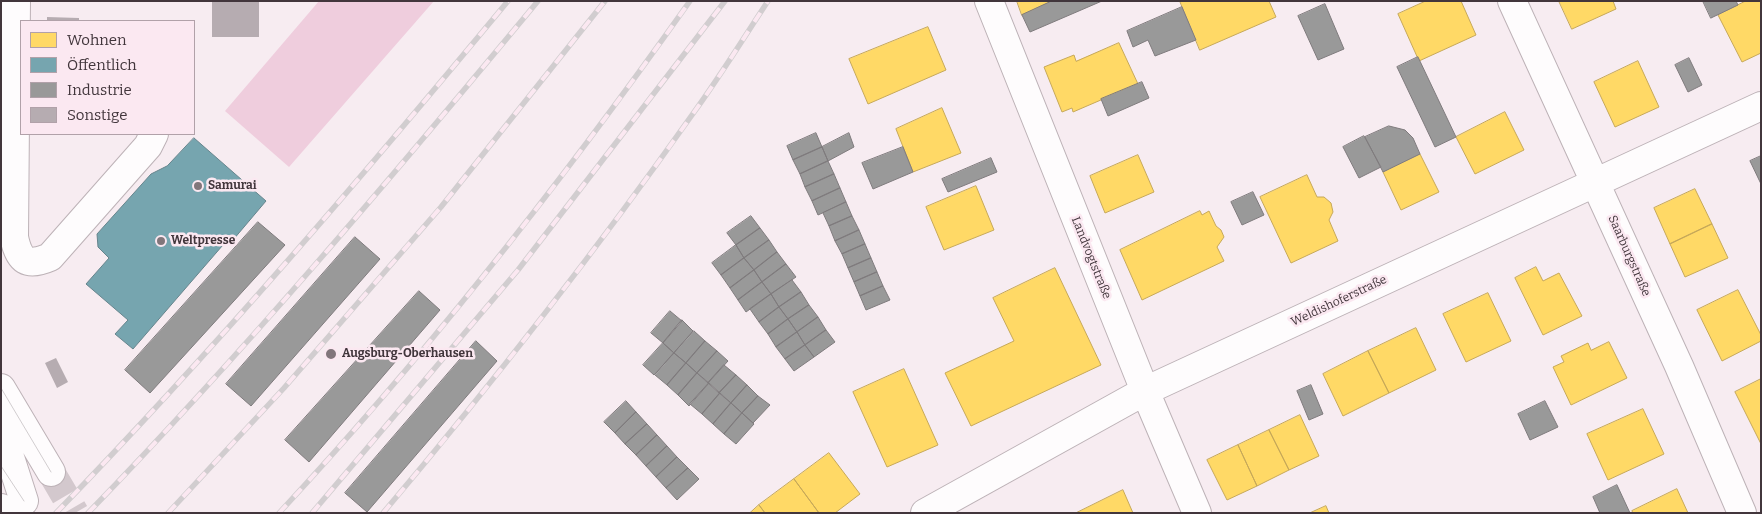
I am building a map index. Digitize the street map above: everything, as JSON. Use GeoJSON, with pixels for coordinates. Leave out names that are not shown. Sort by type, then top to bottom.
{"type":"FeatureCollection","features":[{"type":"Feature","properties":{"kind":"street"},"geometry":{"type":"LineString","coordinates":[[16,1],[18,101],[14,237],[17,253],[26,261],[38,262],[50,257],[148,146],[154,135]]}},
{"type":"Feature","properties":{"kind":"street","name":"Landvogtstraße"},"geometry":{"type":"LineString","coordinates":[[989,1],[1145,391],[1197,513]]}},
{"type":"Feature","properties":{"kind":"street","name":"Saarburgstraße"},"geometry":{"type":"LineString","coordinates":[[1512,1],[1742,513]]}},
{"type":"Feature","properties":{"kind":"street","name":"Weldishoferstraße"},"geometry":{"type":"LineString","coordinates":[[925,513],[983,479],[1145,391],[1761,106]]}},
{"type":"Feature","properties":{"kind":"street"},"geometry":{"type":"LineString","coordinates":[[1,388],[51,472]]}},
{"type":"Feature","properties":{"kind":"street"},"geometry":{"type":"LineString","coordinates":[[1,429],[10,507]]}},
{"type":"Feature","properties":{"kind":"street"},"geometry":{"type":"LineString","coordinates":[[1,463],[10,507]]}},
{"type":"Feature","properties":{"kind":"shaded area"},"geometry":{"type":"Polygon","coordinates":[[[319,1],[434,1],[289,167],[225,111],[319,1]]]}},
{"type":"Feature","properties":{"kind":"building: Wohnen"},"geometry":{"type":"Polygon","coordinates":[[[1017,1],[1052,1],[1022,15],[1017,1]]]}},
{"type":"Feature","properties":{"kind":"building: Wohnen"},"geometry":{"type":"Polygon","coordinates":[[[1180,1],[1269,1],[1276,17],[1200,50],[1180,1]]]}},
{"type":"Feature","properties":{"kind":"building: Wohnen"},"geometry":{"type":"Polygon","coordinates":[[[1426,1],[1461,1],[1476,35],[1419,61],[1398,14],[1426,1]]]}},
{"type":"Feature","properties":{"kind":"building: Wohnen"},"geometry":{"type":"Polygon","coordinates":[[[1559,1],[1613,1],[1616,9],[1572,29],[1559,1]]]}},
{"type":"Feature","properties":{"kind":"building: Wohnen"},"geometry":{"type":"Polygon","coordinates":[[[1746,1],[1761,1],[1761,53],[1742,62],[1718,15],[1746,1]]]}},
{"type":"Feature","properties":{"kind":"building: Wohnen"},"geometry":{"type":"Polygon","coordinates":[[[928,27],[946,70],[868,104],[849,59],[928,27]]]}},
{"type":"Feature","properties":{"kind":"building: Wohnen"},"geometry":{"type":"Polygon","coordinates":[[[1119,43],[1138,84],[1073,112],[1072,108],[1062,112],[1044,67],[1074,55],[1076,61],[1119,43]]]}},
{"type":"Feature","properties":{"kind":"building: Wohnen"},"geometry":{"type":"Polygon","coordinates":[[[1638,61],[1659,107],[1615,127],[1594,82],[1638,61]]]}},
{"type":"Feature","properties":{"kind":"building: Wohnen"},"geometry":{"type":"Polygon","coordinates":[[[942,108],[961,153],[913,172],[896,129],[942,108]]]}},
{"type":"Feature","properties":{"kind":"building: Wohnen"},"geometry":{"type":"Polygon","coordinates":[[[1505,112],[1524,150],[1475,174],[1456,137],[1505,112]]]}},
{"type":"Feature","properties":{"kind":"building: Wohnen"},"geometry":{"type":"Polygon","coordinates":[[[1420,154],[1439,192],[1401,210],[1383,172],[1420,154]]]}},
{"type":"Feature","properties":{"kind":"building: Wohnen"},"geometry":{"type":"Polygon","coordinates":[[[1138,155],[1154,192],[1105,213],[1090,176],[1138,155]]]}},
{"type":"Feature","properties":{"kind":"building: Wohnen"},"geometry":{"type":"Polygon","coordinates":[[[1307,175],[1317,197],[1324,197],[1331,203],[1333,212],[1329,220],[1338,241],[1291,263],[1260,197],[1307,175]]]}},
{"type":"Feature","properties":{"kind":"building: Wohnen"},"geometry":{"type":"Polygon","coordinates":[[[976,186],[994,230],[944,250],[926,207],[976,186]]]}},
{"type":"Feature","properties":{"kind":"building: Wohnen"},"geometry":{"type":"Polygon","coordinates":[[[1695,189],[1712,224],[1670,244],[1654,208],[1695,189]]]}},
{"type":"Feature","properties":{"kind":"building: Wohnen"},"geometry":{"type":"Polygon","coordinates":[[[1200,211],[1202,215],[1209,211],[1216,226],[1221,230],[1224,237],[1217,247],[1224,261],[1142,300],[1120,250],[1200,211]]]}},
{"type":"Feature","properties":{"kind":"building: Wohnen"},"geometry":{"type":"Polygon","coordinates":[[[1712,224],[1728,258],[1685,277],[1670,244],[1712,224]]]}},
{"type":"Feature","properties":{"kind":"building: Wohnen"},"geometry":{"type":"Polygon","coordinates":[[[1536,267],[1543,281],[1559,273],[1582,316],[1543,335],[1515,278],[1536,267]]]}},
{"type":"Feature","properties":{"kind":"building: Wohnen"},"geometry":{"type":"Polygon","coordinates":[[[1055,268],[1101,365],[971,426],[945,373],[1014,341],[993,298],[1055,268]]]}},
{"type":"Feature","properties":{"kind":"building: Wohnen"},"geometry":{"type":"Polygon","coordinates":[[[1738,290],[1761,335],[1761,341],[1722,361],[1697,310],[1738,290]]]}},
{"type":"Feature","properties":{"kind":"building: Wohnen"},"geometry":{"type":"Polygon","coordinates":[[[1488,293],[1511,341],[1466,362],[1443,314],[1488,293]]]}},
{"type":"Feature","properties":{"kind":"building: Wohnen"},"geometry":{"type":"Polygon","coordinates":[[[1416,328],[1436,370],[1389,393],[1368,351],[1416,328]]]}},
{"type":"Feature","properties":{"kind":"building: Wohnen"},"geometry":{"type":"Polygon","coordinates":[[[1609,342],[1627,378],[1571,405],[1553,367],[1564,362],[1561,356],[1588,343],[1591,350],[1609,342]]]}},
{"type":"Feature","properties":{"kind":"building: Wohnen"},"geometry":{"type":"Polygon","coordinates":[[[1368,351],[1389,393],[1343,416],[1323,374],[1368,351]]]}},
{"type":"Feature","properties":{"kind":"building: Wohnen"},"geometry":{"type":"Polygon","coordinates":[[[904,369],[938,445],[887,467],[853,392],[904,369]]]}},
{"type":"Feature","properties":{"kind":"building: Wohnen"},"geometry":{"type":"Polygon","coordinates":[[[1761,379],[1761,444],[1735,392],[1761,379]]]}},
{"type":"Feature","properties":{"kind":"building: Wohnen"},"geometry":{"type":"Polygon","coordinates":[[[1643,409],[1664,454],[1608,480],[1587,434],[1643,409]]]}},
{"type":"Feature","properties":{"kind":"building: Wohnen"},"geometry":{"type":"Polygon","coordinates":[[[1300,415],[1319,456],[1289,470],[1269,430],[1300,415]]]}},
{"type":"Feature","properties":{"kind":"building: Wohnen"},"geometry":{"type":"Polygon","coordinates":[[[1269,430],[1289,470],[1257,486],[1238,445],[1269,430]]]}},
{"type":"Feature","properties":{"kind":"building: Wohnen"},"geometry":{"type":"Polygon","coordinates":[[[1238,445],[1257,486],[1227,500],[1207,460],[1238,445]]]}},
{"type":"Feature","properties":{"kind":"building: Wohnen"},"geometry":{"type":"Polygon","coordinates":[[[829,453],[860,494],[835,513],[819,513],[794,479],[829,453]]]}},
{"type":"Feature","properties":{"kind":"building: Wohnen"},"geometry":{"type":"Polygon","coordinates":[[[794,479],[819,513],[765,513],[759,505],[794,479]]]}},
{"type":"Feature","properties":{"kind":"building: Wohnen"},"geometry":{"type":"Polygon","coordinates":[[[1677,489],[1688,513],[1633,513],[1632,511],[1677,489]]]}},
{"type":"Feature","properties":{"kind":"building: Wohnen"},"geometry":{"type":"Polygon","coordinates":[[[1123,490],[1133,513],[1076,513],[1123,490]]]}},
{"type":"Feature","properties":{"kind":"building: Wohnen"},"geometry":{"type":"Polygon","coordinates":[[[759,505],[765,513],[750,513],[759,505]]]}},
{"type":"Feature","properties":{"kind":"building: Wohnen"},"geometry":{"type":"Polygon","coordinates":[[[1326,506],[1329,513],[1310,513],[1326,506]]]}},
{"type":"Feature","properties":{"kind":"building: Öffentlich"},"geometry":{"type":"Polygon","coordinates":[[[194,138],[266,201],[233,240],[229,238],[133,349],[115,334],[128,320],[86,284],[109,258],[98,247],[97,234],[151,174],[167,166],[194,138]]]}},
{"type":"Feature","properties":{"kind":"building: Industrie"},"geometry":{"type":"Polygon","coordinates":[[[1052,1],[1102,1],[1030,32],[1022,15],[1052,1]]]}},
{"type":"Feature","properties":{"kind":"building: Industrie"},"geometry":{"type":"Polygon","coordinates":[[[1703,1],[1736,1],[1738,5],[1711,18],[1703,1]]]}},
{"type":"Feature","properties":{"kind":"building: Industrie"},"geometry":{"type":"Polygon","coordinates":[[[1325,4],[1344,49],[1318,60],[1298,16],[1325,4]]]}},
{"type":"Feature","properties":{"kind":"building: Industrie"},"geometry":{"type":"Polygon","coordinates":[[[1182,7],[1196,40],[1155,56],[1148,40],[1133,47],[1127,31],[1182,7]]]}},
{"type":"Feature","properties":{"kind":"building: Industrie"},"geometry":{"type":"Polygon","coordinates":[[[1418,57],[1456,137],[1435,147],[1397,67],[1418,57]]]}},
{"type":"Feature","properties":{"kind":"building: Industrie"},"geometry":{"type":"Polygon","coordinates":[[[1689,58],[1702,85],[1688,92],[1675,65],[1689,58]]]}},
{"type":"Feature","properties":{"kind":"building: Industrie"},"geometry":{"type":"Polygon","coordinates":[[[1142,82],[1149,98],[1108,116],[1101,99],[1142,82]]]}},
{"type":"Feature","properties":{"kind":"building: Industrie"},"geometry":{"type":"Polygon","coordinates":[[[1389,126],[1405,130],[1413,138],[1420,154],[1383,172],[1365,137],[1389,126]]]}},
{"type":"Feature","properties":{"kind":"building: Industrie"},"geometry":{"type":"Polygon","coordinates":[[[816,133],[822,147],[793,160],[787,146],[816,133]]]}},
{"type":"Feature","properties":{"kind":"building: Industrie"},"geometry":{"type":"Polygon","coordinates":[[[849,133],[854,147],[828,161],[822,147],[849,133]]]}},
{"type":"Feature","properties":{"kind":"building: Industrie"},"geometry":{"type":"Polygon","coordinates":[[[1364,136],[1381,167],[1359,178],[1343,147],[1364,136]]]}},
{"type":"Feature","properties":{"kind":"building: Industrie"},"geometry":{"type":"Polygon","coordinates":[[[822,147],[828,161],[800,174],[793,160],[822,147]]]}},
{"type":"Feature","properties":{"kind":"building: Industrie"},"geometry":{"type":"Polygon","coordinates":[[[903,147],[913,172],[873,189],[862,163],[903,147]]]}},
{"type":"Feature","properties":{"kind":"building: Industrie"},"geometry":{"type":"Polygon","coordinates":[[[1761,156],[1761,184],[1750,161],[1761,156]]]}},
{"type":"Feature","properties":{"kind":"building: Industrie"},"geometry":{"type":"Polygon","coordinates":[[[991,158],[997,172],[948,192],[942,179],[991,158]]]}},
{"type":"Feature","properties":{"kind":"building: Industrie"},"geometry":{"type":"Polygon","coordinates":[[[828,161],[834,174],[805,187],[800,174],[828,161]]]}},
{"type":"Feature","properties":{"kind":"building: Industrie"},"geometry":{"type":"Polygon","coordinates":[[[834,174],[840,188],[812,201],[805,187],[834,174]]]}},
{"type":"Feature","properties":{"kind":"building: Industrie"},"geometry":{"type":"Polygon","coordinates":[[[840,188],[846,202],[818,215],[812,201],[840,188]]]}},
{"type":"Feature","properties":{"kind":"building: Industrie"},"geometry":{"type":"Polygon","coordinates":[[[1253,192],[1264,215],[1242,225],[1231,202],[1253,192]]]}},
{"type":"Feature","properties":{"kind":"building: Industrie"},"geometry":{"type":"Polygon","coordinates":[[[846,202],[852,216],[829,226],[823,213],[846,202]]]}},
{"type":"Feature","properties":{"kind":"building: Industrie"},"geometry":{"type":"Polygon","coordinates":[[[751,216],[760,228],[736,245],[727,233],[751,216]]]}},
{"type":"Feature","properties":{"kind":"building: Industrie"},"geometry":{"type":"Polygon","coordinates":[[[852,216],[859,230],[835,241],[829,226],[852,216]]]}},
{"type":"Feature","properties":{"kind":"building: Industrie"},"geometry":{"type":"Polygon","coordinates":[[[258,222],[285,245],[150,393],[125,370],[258,222]]]}},
{"type":"Feature","properties":{"kind":"building: Industrie"},"geometry":{"type":"Polygon","coordinates":[[[760,228],[769,240],[744,258],[736,245],[760,228]]]}},
{"type":"Feature","properties":{"kind":"building: Industrie"},"geometry":{"type":"Polygon","coordinates":[[[859,230],[865,244],[842,254],[835,241],[859,230]]]}},
{"type":"Feature","properties":{"kind":"building: Industrie"},"geometry":{"type":"Polygon","coordinates":[[[355,237],[380,259],[251,406],[226,384],[355,237]]]}},
{"type":"Feature","properties":{"kind":"building: Industrie"},"geometry":{"type":"Polygon","coordinates":[[[769,240],[777,252],[754,270],[744,258],[769,240]]]}},
{"type":"Feature","properties":{"kind":"building: Industrie"},"geometry":{"type":"Polygon","coordinates":[[[865,244],[871,258],[848,268],[842,254],[865,244]]]}},
{"type":"Feature","properties":{"kind":"building: Industrie"},"geometry":{"type":"Polygon","coordinates":[[[736,245],[744,258],[721,275],[712,263],[736,245]]]}},
{"type":"Feature","properties":{"kind":"building: Industrie"},"geometry":{"type":"Polygon","coordinates":[[[777,252],[786,264],[762,282],[754,270],[777,252]]]}},
{"type":"Feature","properties":{"kind":"building: Industrie"},"geometry":{"type":"Polygon","coordinates":[[[744,258],[754,270],[730,288],[721,275],[744,258]]]}},
{"type":"Feature","properties":{"kind":"building: Industrie"},"geometry":{"type":"Polygon","coordinates":[[[871,258],[877,272],[854,282],[848,268],[871,258]]]}},
{"type":"Feature","properties":{"kind":"building: Industrie"},"geometry":{"type":"Polygon","coordinates":[[[786,264],[796,277],[771,294],[762,282],[786,264]]]}},
{"type":"Feature","properties":{"kind":"building: Industrie"},"geometry":{"type":"Polygon","coordinates":[[[754,270],[762,282],[738,300],[730,288],[754,270]]]}},
{"type":"Feature","properties":{"kind":"building: Industrie"},"geometry":{"type":"Polygon","coordinates":[[[877,272],[883,286],[860,296],[854,282],[877,272]]]}},
{"type":"Feature","properties":{"kind":"building: Industrie"},"geometry":{"type":"Polygon","coordinates":[[[792,280],[801,292],[779,307],[771,294],[792,280]]]}},
{"type":"Feature","properties":{"kind":"building: Industrie"},"geometry":{"type":"Polygon","coordinates":[[[762,282],[771,294],[746,312],[738,300],[762,282]]]}},
{"type":"Feature","properties":{"kind":"building: Industrie"},"geometry":{"type":"Polygon","coordinates":[[[883,286],[890,300],[866,310],[860,296],[883,286]]]}},
{"type":"Feature","properties":{"kind":"building: Industrie"},"geometry":{"type":"Polygon","coordinates":[[[419,291],[440,310],[309,462],[285,440],[419,291]]]}},
{"type":"Feature","properties":{"kind":"building: Industrie"},"geometry":{"type":"Polygon","coordinates":[[[801,292],[809,305],[788,319],[779,307],[801,292]]]}},
{"type":"Feature","properties":{"kind":"building: Industrie"},"geometry":{"type":"Polygon","coordinates":[[[771,294],[779,307],[759,322],[750,309],[771,294]]]}},
{"type":"Feature","properties":{"kind":"building: Industrie"},"geometry":{"type":"Polygon","coordinates":[[[809,305],[818,317],[797,332],[788,319],[809,305]]]}},
{"type":"Feature","properties":{"kind":"building: Industrie"},"geometry":{"type":"Polygon","coordinates":[[[779,307],[788,319],[768,334],[759,322],[779,307]]]}},
{"type":"Feature","properties":{"kind":"building: Industrie"},"geometry":{"type":"Polygon","coordinates":[[[670,311],[682,321],[663,343],[651,333],[670,311]]]}},
{"type":"Feature","properties":{"kind":"building: Industrie"},"geometry":{"type":"Polygon","coordinates":[[[818,317],[826,330],[805,345],[797,332],[818,317]]]}},
{"type":"Feature","properties":{"kind":"building: Industrie"},"geometry":{"type":"Polygon","coordinates":[[[788,319],[797,332],[776,347],[768,334],[788,319]]]}},
{"type":"Feature","properties":{"kind":"building: Industrie"},"geometry":{"type":"Polygon","coordinates":[[[682,320],[693,331],[674,353],[663,343],[682,320]]]}},
{"type":"Feature","properties":{"kind":"building: Industrie"},"geometry":{"type":"Polygon","coordinates":[[[826,330],[835,342],[814,357],[805,345],[826,330]]]}},
{"type":"Feature","properties":{"kind":"building: Industrie"},"geometry":{"type":"Polygon","coordinates":[[[694,331],[705,341],[686,363],[674,353],[694,331]]]}},
{"type":"Feature","properties":{"kind":"building: Industrie"},"geometry":{"type":"Polygon","coordinates":[[[797,332],[805,345],[785,359],[776,347],[797,332]]]}},
{"type":"Feature","properties":{"kind":"building: Industrie"},"geometry":{"type":"Polygon","coordinates":[[[476,341],[497,361],[367,512],[345,493],[476,341]]]}},
{"type":"Feature","properties":{"kind":"building: Industrie"},"geometry":{"type":"Polygon","coordinates":[[[705,341],[717,351],[697,373],[686,363],[705,341]]]}},
{"type":"Feature","properties":{"kind":"building: Industrie"},"geometry":{"type":"Polygon","coordinates":[[[663,343],[674,353],[654,375],[643,365],[663,343]]]}},
{"type":"Feature","properties":{"kind":"building: Industrie"},"geometry":{"type":"Polygon","coordinates":[[[805,345],[814,357],[794,371],[785,359],[805,345]]]}},
{"type":"Feature","properties":{"kind":"building: Industrie"},"geometry":{"type":"Polygon","coordinates":[[[717,351],[728,361],[708,383],[697,373],[717,351]]]}},
{"type":"Feature","properties":{"kind":"building: Industrie"},"geometry":{"type":"Polygon","coordinates":[[[674,353],[686,363],[667,385],[655,375],[674,353]]]}},
{"type":"Feature","properties":{"kind":"building: Industrie"},"geometry":{"type":"Polygon","coordinates":[[[686,363],[697,373],[678,395],[667,385],[686,363]]]}},
{"type":"Feature","properties":{"kind":"building: Industrie"},"geometry":{"type":"Polygon","coordinates":[[[724,365],[736,375],[719,393],[708,383],[724,365]]]}},
{"type":"Feature","properties":{"kind":"building: Industrie"},"geometry":{"type":"Polygon","coordinates":[[[697,373],[709,383],[689,406],[678,395],[697,373]]]}},
{"type":"Feature","properties":{"kind":"building: Industrie"},"geometry":{"type":"Polygon","coordinates":[[[736,375],[747,385],[731,403],[719,393],[736,375]]]}},
{"type":"Feature","properties":{"kind":"building: Industrie"},"geometry":{"type":"Polygon","coordinates":[[[709,383],[720,393],[702,414],[690,404],[709,383]]]}},
{"type":"Feature","properties":{"kind":"building: Industrie"},"geometry":{"type":"Polygon","coordinates":[[[747,385],[758,396],[742,413],[731,403],[747,385]]]}},
{"type":"Feature","properties":{"kind":"building: Industrie"},"geometry":{"type":"Polygon","coordinates":[[[1311,385],[1323,414],[1309,420],[1297,391],[1311,385]]]}},
{"type":"Feature","properties":{"kind":"building: Industrie"},"geometry":{"type":"Polygon","coordinates":[[[720,393],[731,403],[713,424],[702,414],[720,393]]]}},
{"type":"Feature","properties":{"kind":"building: Industrie"},"geometry":{"type":"Polygon","coordinates":[[[758,396],[770,405],[753,423],[742,413],[758,396]]]}},
{"type":"Feature","properties":{"kind":"building: Industrie"},"geometry":{"type":"Polygon","coordinates":[[[626,401],[636,412],[615,433],[604,422],[626,401]]]}},
{"type":"Feature","properties":{"kind":"building: Industrie"},"geometry":{"type":"Polygon","coordinates":[[[1545,401],[1558,427],[1530,440],[1518,414],[1545,401]]]}},
{"type":"Feature","properties":{"kind":"building: Industrie"},"geometry":{"type":"Polygon","coordinates":[[[731,403],[742,413],[724,434],[713,424],[731,403]]]}},
{"type":"Feature","properties":{"kind":"building: Industrie"},"geometry":{"type":"Polygon","coordinates":[[[636,412],[647,424],[625,444],[615,433],[636,412]]]}},
{"type":"Feature","properties":{"kind":"building: Industrie"},"geometry":{"type":"Polygon","coordinates":[[[742,413],[754,424],[736,444],[724,434],[742,413]]]}},
{"type":"Feature","properties":{"kind":"building: Industrie"},"geometry":{"type":"Polygon","coordinates":[[[647,424],[657,435],[636,455],[625,444],[647,424]]]}},
{"type":"Feature","properties":{"kind":"building: Industrie"},"geometry":{"type":"Polygon","coordinates":[[[657,435],[667,446],[646,466],[636,455],[657,435]]]}},
{"type":"Feature","properties":{"kind":"building: Industrie"},"geometry":{"type":"Polygon","coordinates":[[[667,446],[677,457],[656,477],[646,466],[667,446]]]}},
{"type":"Feature","properties":{"kind":"building: Industrie"},"geometry":{"type":"Polygon","coordinates":[[[677,457],[688,468],[666,488],[656,477],[677,457]]]}},
{"type":"Feature","properties":{"kind":"building: Industrie"},"geometry":{"type":"Polygon","coordinates":[[[688,468],[699,479],[677,500],[666,488],[688,468]]]}},
{"type":"Feature","properties":{"kind":"building: Industrie"},"geometry":{"type":"Polygon","coordinates":[[[1617,485],[1630,513],[1600,513],[1593,497],[1617,485]]]}},
{"type":"Feature","properties":{"kind":"building: Sonstige"},"geometry":{"type":"Polygon","coordinates":[[[212,1],[259,1],[259,37],[212,37],[212,1]]]}},
{"type":"Feature","properties":{"kind":"building: Sonstige"},"geometry":{"type":"Polygon","coordinates":[[[47,17],[79,18],[79,20],[47,20],[47,17]]]}},
{"type":"Feature","properties":{"kind":"building: Sonstige"},"geometry":{"type":"Polygon","coordinates":[[[56,358],[68,382],[57,388],[45,363],[56,358]]]}},
{"type":"Feature","properties":{"kind":"tunnel"},"geometry":{"type":"LineString","coordinates":[[51,472],[75,513]]}},
{"type":"Feature","properties":{"kind":"tram line"},"geometry":{"type":"LineString","coordinates":[[1,388],[51,472]]}},
{"type":"Feature","properties":{"kind":"tram line"},"geometry":{"type":"LineString","coordinates":[[1,466],[24,501]]}},
{"type":"Feature","properties":{"kind":"railway"},"geometry":{"type":"LineString","coordinates":[[56,513],[231,325],[399,132],[508,1]]}},
{"type":"Feature","properties":{"kind":"railway"},"geometry":{"type":"LineString","coordinates":[[88,513],[262,326],[429,132],[538,1]]}},
{"type":"Feature","properties":{"kind":"railway"},"geometry":{"type":"LineString","coordinates":[[168,513],[284,388],[441,207],[605,1]]}},
{"type":"Feature","properties":{"kind":"railway"},"geometry":{"type":"LineString","coordinates":[[279,513],[388,391],[493,264],[594,134],[690,1]]}},
{"type":"Feature","properties":{"kind":"railway"},"geometry":{"type":"LineString","coordinates":[[312,513],[518,270],[725,1]]}},
{"type":"Feature","properties":{"kind":"railway"},"geometry":{"type":"LineString","coordinates":[[383,513],[464,416],[580,267],[702,101],[768,1]]}},
{"type":"Feature","properties":{"kind":"place","name":"Samurai"},"geometry":{"type":"Point","coordinates":[198,186]}},
{"type":"Feature","properties":{"kind":"place","name":"Weltpresse"},"geometry":{"type":"Point","coordinates":[161,241]}},
{"type":"Feature","properties":{"kind":"place","name":"Augsburg-Oberhausen"},"geometry":{"type":"Point","coordinates":[331,354]}}]}
